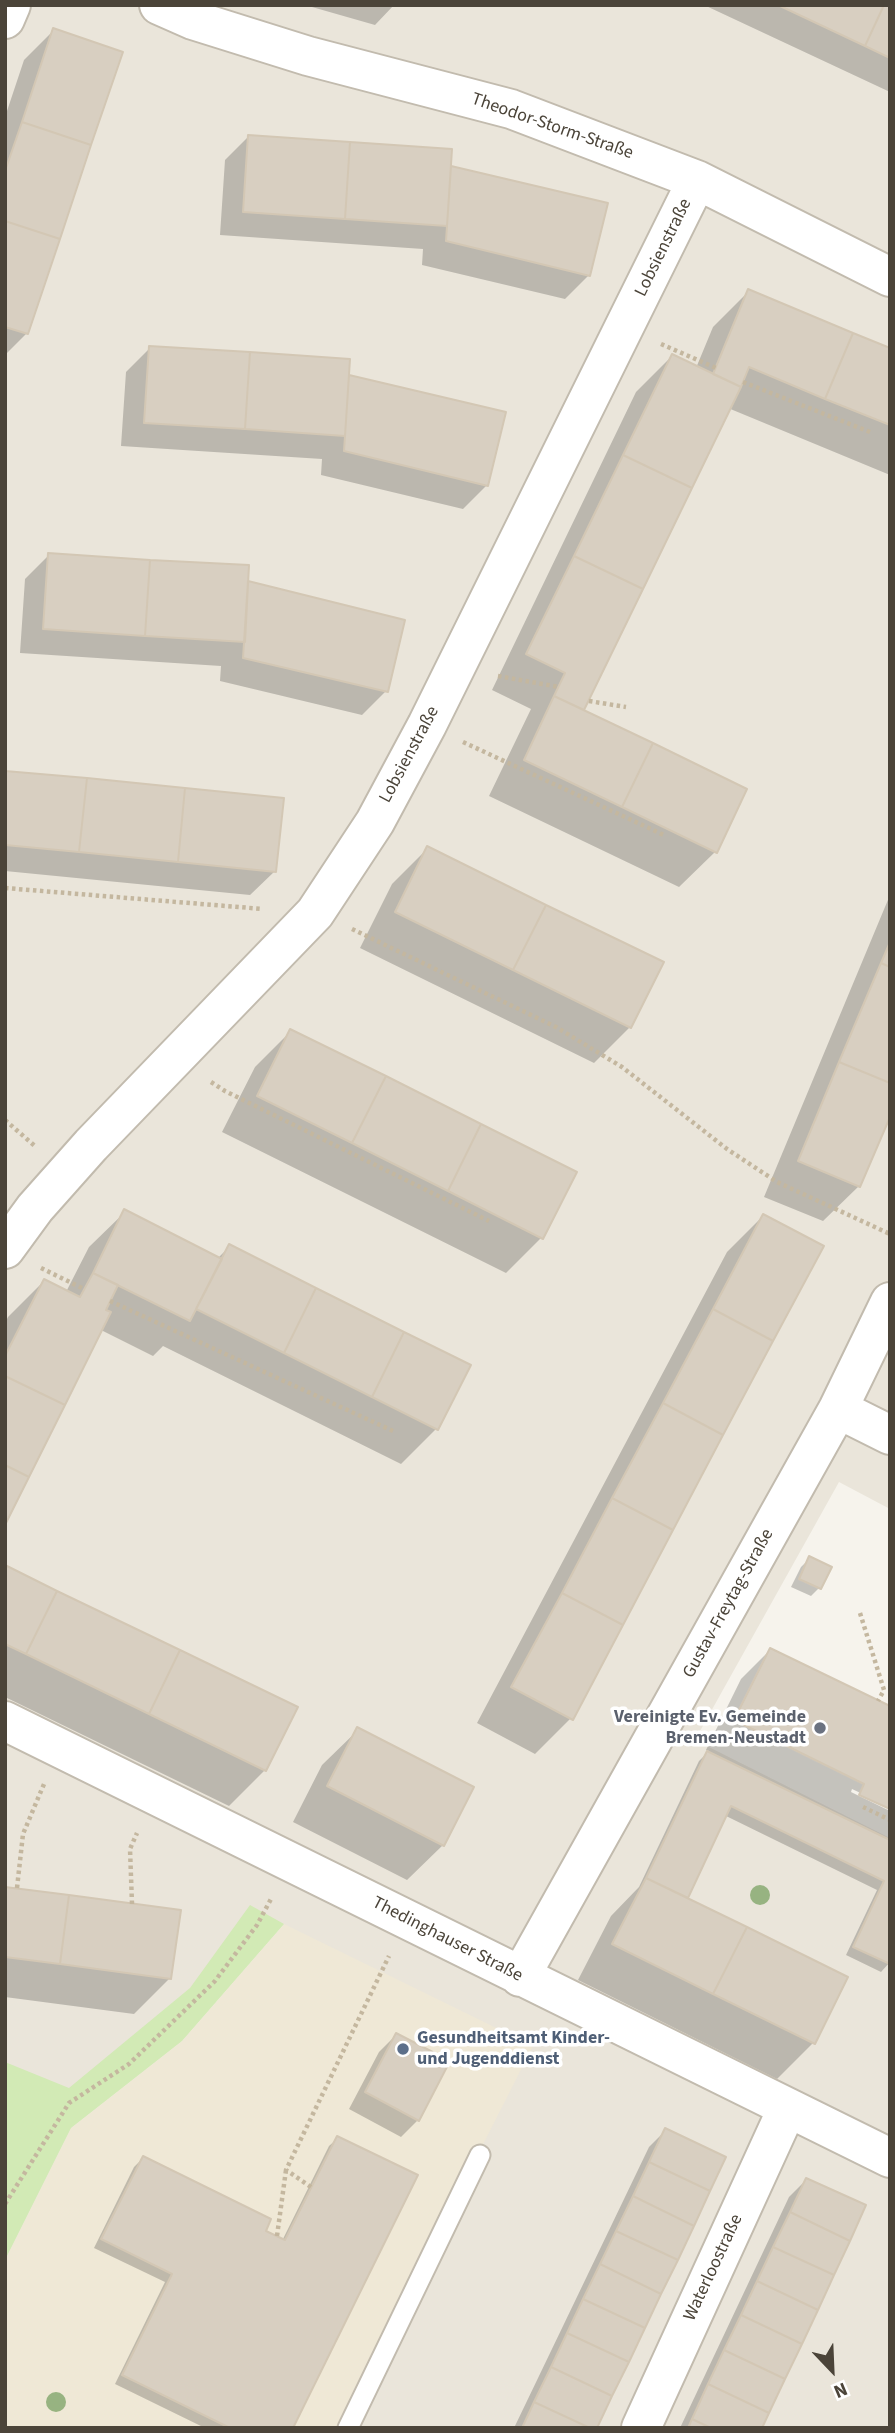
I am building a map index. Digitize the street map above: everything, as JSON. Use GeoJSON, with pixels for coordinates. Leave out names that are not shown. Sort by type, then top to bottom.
{"type":"FeatureCollection","features":[{"type":"Feature","properties":{"kind":"street"},"geometry":{"type":"LineString","coordinates":[[5,19],[10,5]]}},
{"type":"Feature","properties":{"kind":"street","name":"Theodor-Storm-Straße"},"geometry":{"type":"LineString","coordinates":[[159,5],[193,20],[308,56],[511,109],[697,180],[890,277]]}},
{"type":"Feature","properties":{"kind":"street","name":"Lobsienstraße"},"geometry":{"type":"LineString","coordinates":[[5,1249],[42,1199],[91,1145],[315,913],[375,822],[427,725],[697,180]]}},
{"type":"Feature","properties":{"kind":"street","name":"Gustav-Freytag-Straße"},"geometry":{"type":"LineString","coordinates":[[520,1977],[838,1409],[890,1301]]}},
{"type":"Feature","properties":{"kind":"street"},"geometry":{"type":"LineString","coordinates":[[838,1409],[890,1435]]}},
{"type":"Feature","properties":{"kind":"street","name":"Thedinghauser Straße"},"geometry":{"type":"LineString","coordinates":[[5,1721],[890,2158]]}},
{"type":"Feature","properties":{"kind":"street","name":"Waterloostraße"},"geometry":{"type":"LineString","coordinates":[[641,2428],[787,2109]]}},
{"type":"Feature","properties":{"kind":"lane"},"geometry":{"type":"LineString","coordinates":[[348,2428],[480,2155]]}},
{"type":"Feature","properties":{"kind":"path"},"geometry":{"type":"LineString","coordinates":[[625,328],[716,368]]}},
{"type":"Feature","properties":{"kind":"path"},"geometry":{"type":"LineString","coordinates":[[743,382],[870,432]]}},
{"type":"Feature","properties":{"kind":"path"},"geometry":{"type":"LineString","coordinates":[[455,668],[559,687]]}},
{"type":"Feature","properties":{"kind":"path"},"geometry":{"type":"LineString","coordinates":[[589,701],[626,707]]}},
{"type":"Feature","properties":{"kind":"path"},"geometry":{"type":"LineString","coordinates":[[427,725],[666,836]]}},
{"type":"Feature","properties":{"kind":"path"},"geometry":{"type":"LineString","coordinates":[[5,888],[315,913],[556,1027],[622,1068],[727,1149],[777,1182],[890,1234]]}},
{"type":"Feature","properties":{"kind":"path"},"geometry":{"type":"LineString","coordinates":[[175,1057],[225,1091],[489,1221]]}},
{"type":"Feature","properties":{"kind":"path"},"geometry":{"type":"LineString","coordinates":[[110,1301],[393,1431]]}},
{"type":"Feature","properties":{"kind":"path"},"geometry":{"type":"LineString","coordinates":[[860,1612],[884,1690],[878,1701]]}},
{"type":"Feature","properties":{"kind":"path"},"geometry":{"type":"LineString","coordinates":[[734,1729],[761,1744],[765,1735]]}},
{"type":"Feature","properties":{"kind":"path"},"geometry":{"type":"LineString","coordinates":[[17,1888],[23,1834],[59,1748]]}},
{"type":"Feature","properties":{"kind":"path"},"geometry":{"type":"LineString","coordinates":[[132,1904],[130,1849],[154,1794]]}},
{"type":"Feature","properties":{"kind":"path"},"geometry":{"type":"LineString","coordinates":[[863,1807],[890,1820]]}},
{"type":"Feature","properties":{"kind":"path"},"geometry":{"type":"LineString","coordinates":[[5,2204],[69,2103],[129,2064],[215,1980],[257,1925],[291,1861]]}},
{"type":"Feature","properties":{"kind":"path"},"geometry":{"type":"LineString","coordinates":[[277,2236],[285,2170],[407,1919]]}},
{"type":"Feature","properties":{"kind":"path"},"geometry":{"type":"LineString","coordinates":[[285,2170],[312,2187]]}},
{"type":"Feature","properties":{"kind":"shaded area"},"geometry":{"type":"Polygon","coordinates":[[[5,5],[890,5],[890,1509],[839,1482],[695,1740],[890,1838],[890,2428],[339,2428],[284,1924],[182,2041],[71,2128],[5,2260],[5,5]]]}},
{"type":"Feature","properties":{"kind":"shaded area"},"geometry":{"type":"Polygon","coordinates":[[[284,1924],[533,2046],[339,2428],[5,2428],[5,2260],[71,2128],[182,2041],[284,1924]]]}},
{"type":"Feature","properties":{"kind":"green space"},"geometry":{"type":"Polygon","coordinates":[[[250,1905],[284,1924],[182,2041],[71,2128],[5,2260],[5,2062],[69,2088],[190,1988],[250,1905]]]}},
{"type":"Feature","properties":{"kind":"building"},"geometry":{"type":"Polygon","coordinates":[[[778,5],[884,5],[865,46],[778,5]]]}},
{"type":"Feature","properties":{"kind":"building"},"geometry":{"type":"Polygon","coordinates":[[[884,5],[890,5],[890,58],[865,46],[884,5]]]}},
{"type":"Feature","properties":{"kind":"building"},"geometry":{"type":"Polygon","coordinates":[[[53,28],[123,52],[91,145],[22,122],[53,28]]]}},
{"type":"Feature","properties":{"kind":"building"},"geometry":{"type":"Polygon","coordinates":[[[22,122],[91,145],[60,239],[5,221],[5,171],[22,122]]]}},
{"type":"Feature","properties":{"kind":"building"},"geometry":{"type":"Polygon","coordinates":[[[248,135],[350,142],[345,219],[243,212],[248,135]]]}},
{"type":"Feature","properties":{"kind":"building"},"geometry":{"type":"Polygon","coordinates":[[[350,142],[452,149],[447,226],[345,219],[350,142]]]}},
{"type":"Feature","properties":{"kind":"building"},"geometry":{"type":"Polygon","coordinates":[[[451,166],[608,203],[590,276],[446,241],[451,166]]]}},
{"type":"Feature","properties":{"kind":"building"},"geometry":{"type":"Polygon","coordinates":[[[5,221],[60,239],[28,334],[5,327],[5,221]]]}},
{"type":"Feature","properties":{"kind":"building"},"geometry":{"type":"Polygon","coordinates":[[[748,289],[853,333],[825,399],[749,367],[741,387],[713,374],[748,289]]]}},
{"type":"Feature","properties":{"kind":"building"},"geometry":{"type":"Polygon","coordinates":[[[853,333],[890,348],[890,425],[825,399],[853,333]]]}},
{"type":"Feature","properties":{"kind":"building"},"geometry":{"type":"Polygon","coordinates":[[[149,346],[250,352],[245,429],[144,423],[149,346]]]}},
{"type":"Feature","properties":{"kind":"building"},"geometry":{"type":"Polygon","coordinates":[[[250,352],[350,359],[345,436],[245,429],[250,352]]]}},
{"type":"Feature","properties":{"kind":"building"},"geometry":{"type":"Polygon","coordinates":[[[672,354],[741,387],[692,488],[623,455],[672,354]]]}},
{"type":"Feature","properties":{"kind":"building"},"geometry":{"type":"Polygon","coordinates":[[[349,375],[506,412],[488,486],[344,451],[349,375]]]}},
{"type":"Feature","properties":{"kind":"building"},"geometry":{"type":"Polygon","coordinates":[[[623,455],[692,488],[643,589],[574,556],[623,455]]]}},
{"type":"Feature","properties":{"kind":"building"},"geometry":{"type":"Polygon","coordinates":[[[48,553],[150,560],[145,636],[43,629],[48,553]]]}},
{"type":"Feature","properties":{"kind":"building"},"geometry":{"type":"Polygon","coordinates":[[[574,556],[643,589],[584,710],[554,696],[565,673],[526,654],[574,556]]]}},
{"type":"Feature","properties":{"kind":"building"},"geometry":{"type":"Polygon","coordinates":[[[150,560],[249,565],[245,642],[145,636],[150,560]]]}},
{"type":"Feature","properties":{"kind":"building"},"geometry":{"type":"Polygon","coordinates":[[[248,581],[405,620],[388,692],[243,658],[248,581]]]}},
{"type":"Feature","properties":{"kind":"building"},"geometry":{"type":"Polygon","coordinates":[[[554,696],[653,743],[622,807],[524,760],[554,696]]]}},
{"type":"Feature","properties":{"kind":"building"},"geometry":{"type":"Polygon","coordinates":[[[653,743],[747,789],[717,853],[622,807],[653,743]]]}},
{"type":"Feature","properties":{"kind":"building"},"geometry":{"type":"Polygon","coordinates":[[[5,771],[87,778],[79,852],[5,845],[5,771]]]}},
{"type":"Feature","properties":{"kind":"building"},"geometry":{"type":"Polygon","coordinates":[[[87,778],[185,788],[178,862],[79,852],[87,778]]]}},
{"type":"Feature","properties":{"kind":"building"},"geometry":{"type":"Polygon","coordinates":[[[185,788],[284,798],[276,872],[178,862],[185,788]]]}},
{"type":"Feature","properties":{"kind":"building"},"geometry":{"type":"Polygon","coordinates":[[[427,846],[546,905],[513,970],[395,912],[427,846]]]}},
{"type":"Feature","properties":{"kind":"building"},"geometry":{"type":"Polygon","coordinates":[[[546,905],[664,962],[631,1028],[513,970],[546,905]]]}},
{"type":"Feature","properties":{"kind":"building"},"geometry":{"type":"Polygon","coordinates":[[[890,942],[890,967],[881,963],[890,942]]]}},
{"type":"Feature","properties":{"kind":"building"},"geometry":{"type":"Polygon","coordinates":[[[881,963],[890,967],[890,1083],[839,1062],[881,963]]]}},
{"type":"Feature","properties":{"kind":"building"},"geometry":{"type":"Polygon","coordinates":[[[290,1029],[386,1076],[352,1143],[257,1096],[290,1029]]]}},
{"type":"Feature","properties":{"kind":"building"},"geometry":{"type":"Polygon","coordinates":[[[839,1062],[890,1083],[890,1117],[860,1187],[798,1161],[839,1062]]]}},
{"type":"Feature","properties":{"kind":"building"},"geometry":{"type":"Polygon","coordinates":[[[386,1076],[481,1124],[448,1191],[352,1143],[386,1076]]]}},
{"type":"Feature","properties":{"kind":"building"},"geometry":{"type":"Polygon","coordinates":[[[481,1124],[577,1172],[543,1239],[448,1191],[481,1124]]]}},
{"type":"Feature","properties":{"kind":"building"},"geometry":{"type":"Polygon","coordinates":[[[124,1209],[222,1259],[190,1321],[93,1273],[124,1209]]]}},
{"type":"Feature","properties":{"kind":"building"},"geometry":{"type":"Polygon","coordinates":[[[763,1214],[824,1246],[773,1341],[713,1309],[763,1214]]]}},
{"type":"Feature","properties":{"kind":"building"},"geometry":{"type":"Polygon","coordinates":[[[229,1244],[316,1288],[284,1353],[196,1309],[229,1244]]]}},
{"type":"Feature","properties":{"kind":"building"},"geometry":{"type":"Polygon","coordinates":[[[93,1273],[118,1285],[106,1310],[111,1312],[65,1405],[5,1376],[5,1356],[44,1279],[80,1297],[93,1273]]]}},
{"type":"Feature","properties":{"kind":"building"},"geometry":{"type":"Polygon","coordinates":[[[316,1288],[404,1332],[372,1397],[284,1353],[316,1288]]]}},
{"type":"Feature","properties":{"kind":"building"},"geometry":{"type":"Polygon","coordinates":[[[713,1309],[773,1341],[723,1435],[663,1403],[713,1309]]]}},
{"type":"Feature","properties":{"kind":"building"},"geometry":{"type":"Polygon","coordinates":[[[404,1332],[471,1365],[438,1430],[372,1397],[404,1332]]]}},
{"type":"Feature","properties":{"kind":"building"},"geometry":{"type":"Polygon","coordinates":[[[5,1376],[65,1405],[29,1477],[5,1465],[5,1376]]]}},
{"type":"Feature","properties":{"kind":"building"},"geometry":{"type":"Polygon","coordinates":[[[663,1403],[723,1435],[673,1530],[612,1498],[663,1403]]]}},
{"type":"Feature","properties":{"kind":"building"},"geometry":{"type":"Polygon","coordinates":[[[5,1465],[29,1477],[5,1525],[5,1465]]]}},
{"type":"Feature","properties":{"kind":"building"},"geometry":{"type":"Polygon","coordinates":[[[612,1498],[673,1530],[623,1625],[562,1593],[612,1498]]]}},
{"type":"Feature","properties":{"kind":"building"},"geometry":{"type":"Polygon","coordinates":[[[809,1556],[832,1567],[821,1589],[799,1579],[809,1556]]]}},
{"type":"Feature","properties":{"kind":"building"},"geometry":{"type":"Polygon","coordinates":[[[5,1565],[57,1591],[26,1654],[5,1644],[5,1565]]]}},
{"type":"Feature","properties":{"kind":"building"},"geometry":{"type":"Polygon","coordinates":[[[57,1591],[180,1650],[149,1714],[26,1654],[57,1591]]]}},
{"type":"Feature","properties":{"kind":"building"},"geometry":{"type":"Polygon","coordinates":[[[562,1593],[623,1625],[573,1720],[511,1687],[562,1593]]]}},
{"type":"Feature","properties":{"kind":"building","name":"Vereinigte Ev. Gemeinde Bremen-Neustadt"},"geometry":{"type":"Polygon","coordinates":[[[770,1648],[890,1706],[890,1809],[859,1795],[864,1784],[734,1720],[770,1648]]]}},
{"type":"Feature","properties":{"kind":"building"},"geometry":{"type":"Polygon","coordinates":[[[180,1650],[298,1707],[266,1771],[149,1714],[180,1650]]]}},
{"type":"Feature","properties":{"kind":"building"},"geometry":{"type":"Polygon","coordinates":[[[357,1727],[474,1787],[444,1846],[327,1786],[357,1727]]]}},
{"type":"Feature","properties":{"kind":"building"},"geometry":{"type":"Polygon","coordinates":[[[707,1751],[890,1840],[890,1964],[853,1947],[884,1881],[731,1806],[688,1898],[646,1878],[707,1751]]]}},
{"type":"Feature","properties":{"kind":"building"},"geometry":{"type":"Polygon","coordinates":[[[646,1878],[747,1927],[713,1994],[612,1944],[646,1878]]]}},
{"type":"Feature","properties":{"kind":"building"},"geometry":{"type":"Polygon","coordinates":[[[5,1887],[69,1895],[60,1964],[5,1957],[5,1887]]]}},
{"type":"Feature","properties":{"kind":"building"},"geometry":{"type":"Polygon","coordinates":[[[69,1895],[181,1910],[171,1979],[60,1964],[69,1895]]]}},
{"type":"Feature","properties":{"kind":"building"},"geometry":{"type":"Polygon","coordinates":[[[747,1927],[848,1977],[815,2044],[713,1994],[747,1927]]]}},
{"type":"Feature","properties":{"kind":"building"},"geometry":{"type":"Polygon","coordinates":[[[396,2033],[450,2061],[419,2121],[365,2092],[396,2033]]]}},
{"type":"Feature","properties":{"kind":"building"},"geometry":{"type":"Polygon","coordinates":[[[665,2128],[726,2157],[710,2191],[649,2162],[665,2128]]]}},
{"type":"Feature","properties":{"kind":"building"},"geometry":{"type":"Polygon","coordinates":[[[337,2136],[418,2175],[293,2428],[230,2428],[122,2375],[172,2274],[101,2239],[143,2156],[271,2219],[266,2231],[285,2240],[337,2136]]]}},
{"type":"Feature","properties":{"kind":"building"},"geometry":{"type":"Polygon","coordinates":[[[649,2162],[710,2191],[694,2226],[633,2196],[649,2162]]]}},
{"type":"Feature","properties":{"kind":"building"},"geometry":{"type":"Polygon","coordinates":[[[806,2178],[866,2205],[850,2241],[790,2212],[806,2178]]]}},
{"type":"Feature","properties":{"kind":"building"},"geometry":{"type":"Polygon","coordinates":[[[633,2196],[694,2226],[678,2260],[616,2231],[633,2196]]]}},
{"type":"Feature","properties":{"kind":"building"},"geometry":{"type":"Polygon","coordinates":[[[790,2212],[850,2241],[834,2275],[773,2247],[790,2212]]]}},
{"type":"Feature","properties":{"kind":"building"},"geometry":{"type":"Polygon","coordinates":[[[616,2231],[678,2260],[661,2294],[600,2264],[616,2231]]]}},
{"type":"Feature","properties":{"kind":"building"},"geometry":{"type":"Polygon","coordinates":[[[773,2247],[834,2275],[818,2310],[757,2281],[773,2247]]]}},
{"type":"Feature","properties":{"kind":"building"},"geometry":{"type":"Polygon","coordinates":[[[600,2264],[661,2294],[645,2328],[583,2299],[600,2264]]]}},
{"type":"Feature","properties":{"kind":"building"},"geometry":{"type":"Polygon","coordinates":[[[757,2281],[818,2310],[802,2344],[741,2315],[757,2281]]]}},
{"type":"Feature","properties":{"kind":"building"},"geometry":{"type":"Polygon","coordinates":[[[583,2299],[645,2328],[629,2362],[567,2333],[583,2299]]]}},
{"type":"Feature","properties":{"kind":"building"},"geometry":{"type":"Polygon","coordinates":[[[741,2315],[802,2344],[785,2379],[724,2350],[741,2315]]]}},
{"type":"Feature","properties":{"kind":"building"},"geometry":{"type":"Polygon","coordinates":[[[567,2333],[629,2362],[612,2396],[551,2367],[567,2333]]]}},
{"type":"Feature","properties":{"kind":"building"},"geometry":{"type":"Polygon","coordinates":[[[724,2350],[785,2379],[769,2413],[708,2384],[724,2350]]]}},
{"type":"Feature","properties":{"kind":"building"},"geometry":{"type":"Polygon","coordinates":[[[551,2367],[612,2396],[597,2428],[590,2428],[534,2402],[551,2367]]]}},
{"type":"Feature","properties":{"kind":"building"},"geometry":{"type":"Polygon","coordinates":[[[708,2384],[769,2413],[762,2428],[711,2428],[692,2419],[708,2384]]]}},
{"type":"Feature","properties":{"kind":"building"},"geometry":{"type":"Polygon","coordinates":[[[534,2402],[590,2428],[522,2428],[534,2402]]]}},
{"type":"Feature","properties":{"kind":"building"},"geometry":{"type":"Polygon","coordinates":[[[692,2419],[711,2428],[688,2428],[692,2419]]]}},
{"type":"Feature","properties":{"kind":"place","name":"Vereinigte Ev. Gemeinde Bremen-Neustadt"},"geometry":{"type":"Point","coordinates":[820,1728]}},
{"type":"Feature","properties":{"kind":"place","name":"Gesundheitsamt Kinder- und Jugenddienst"},"geometry":{"type":"Point","coordinates":[403,2049]}}]}
